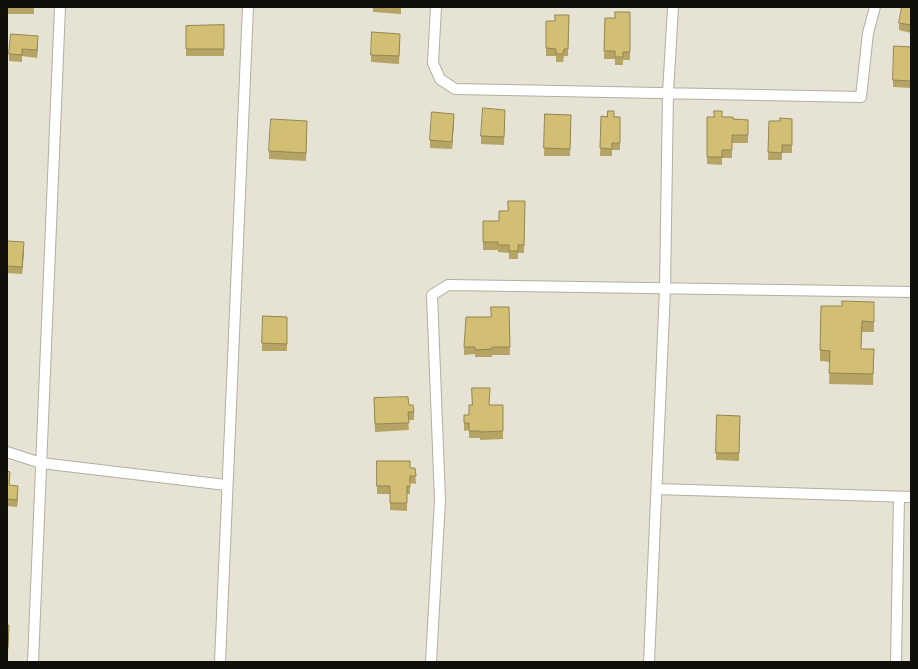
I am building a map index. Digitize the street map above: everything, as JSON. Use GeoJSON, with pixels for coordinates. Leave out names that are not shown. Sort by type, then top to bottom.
{"type":"FeatureCollection","features":[{"type":"Feature","properties":{"kind":"lane"},"geometry":{"type":"LineString","coordinates":[[33,662],[60,7]]}},
{"type":"Feature","properties":{"kind":"lane"},"geometry":{"type":"LineString","coordinates":[[220,662],[226,485],[248,7]]}},
{"type":"Feature","properties":{"kind":"lane"},"geometry":{"type":"LineString","coordinates":[[436,7],[433,63],[440,79],[455,88],[861,97],[868,33],[875,7]]}},
{"type":"Feature","properties":{"kind":"lane"},"geometry":{"type":"LineString","coordinates":[[649,662],[665,289],[668,93],[673,7]]}},
{"type":"Feature","properties":{"kind":"lane"},"geometry":{"type":"LineString","coordinates":[[431,662],[440,500],[432,295],[448,285],[911,292]]}},
{"type":"Feature","properties":{"kind":"lane"},"geometry":{"type":"LineString","coordinates":[[7,452],[41,463],[226,485]]}},
{"type":"Feature","properties":{"kind":"lane"},"geometry":{"type":"LineString","coordinates":[[657,489],[911,497]]}},
{"type":"Feature","properties":{"kind":"lane"},"geometry":{"type":"LineString","coordinates":[[896,662],[899,497]]}},
{"type":"Feature","properties":{"kind":"building"},"geometry":{"type":"Polygon","coordinates":[[[902,7],[911,7],[911,25],[899,23],[902,7]]]}},
{"type":"Feature","properties":{"kind":"building"},"geometry":{"type":"Polygon","coordinates":[[[615,12],[630,12],[630,52],[623,52],[623,57],[615,57],[615,51],[604,51],[605,18],[615,18],[615,12]]]}},
{"type":"Feature","properties":{"kind":"building"},"geometry":{"type":"Polygon","coordinates":[[[555,15],[569,15],[568,49],[564,49],[563,54],[556,54],[556,49],[546,48],[546,21],[555,21],[555,15]]]}},
{"type":"Feature","properties":{"kind":"building"},"geometry":{"type":"Polygon","coordinates":[[[224,25],[224,49],[186,49],[186,26],[224,25]]]}},
{"type":"Feature","properties":{"kind":"building"},"geometry":{"type":"Polygon","coordinates":[[[372,32],[400,34],[399,56],[371,55],[372,32]]]}},
{"type":"Feature","properties":{"kind":"building"},"geometry":{"type":"Polygon","coordinates":[[[11,34],[38,36],[37,50],[22,49],[22,55],[9,54],[11,34]]]}},
{"type":"Feature","properties":{"kind":"building"},"geometry":{"type":"Polygon","coordinates":[[[894,46],[911,47],[911,81],[893,80],[894,46]]]}},
{"type":"Feature","properties":{"kind":"building"},"geometry":{"type":"Polygon","coordinates":[[[483,108],[505,110],[504,137],[481,136],[483,108]]]}},
{"type":"Feature","properties":{"kind":"building"},"geometry":{"type":"Polygon","coordinates":[[[608,111],[614,111],[614,117],[620,117],[620,143],[612,143],[612,149],[600,148],[601,116],[607,117],[608,111]]]}},
{"type":"Feature","properties":{"kind":"building"},"geometry":{"type":"Polygon","coordinates":[[[714,111],[722,111],[722,117],[733,117],[733,119],[748,120],[748,135],[732,135],[732,150],[722,150],[722,157],[707,157],[707,117],[714,117],[714,111]]]}},
{"type":"Feature","properties":{"kind":"building"},"geometry":{"type":"Polygon","coordinates":[[[432,112],[454,114],[452,142],[430,140],[432,112]]]}},
{"type":"Feature","properties":{"kind":"building"},"geometry":{"type":"Polygon","coordinates":[[[545,114],[571,115],[570,149],[544,148],[545,114]]]}},
{"type":"Feature","properties":{"kind":"building"},"geometry":{"type":"Polygon","coordinates":[[[780,118],[792,119],[792,145],[782,145],[782,153],[768,152],[769,121],[780,121],[780,118]]]}},
{"type":"Feature","properties":{"kind":"building"},"geometry":{"type":"Polygon","coordinates":[[[271,119],[307,121],[306,153],[269,151],[271,119]]]}},
{"type":"Feature","properties":{"kind":"building"},"geometry":{"type":"Polygon","coordinates":[[[508,201],[525,201],[524,245],[518,245],[518,251],[509,251],[509,245],[498,245],[498,242],[483,242],[483,221],[499,221],[499,211],[508,211],[508,201]]]}},
{"type":"Feature","properties":{"kind":"building"},"geometry":{"type":"Polygon","coordinates":[[[7,241],[24,242],[22,267],[7,266],[7,241]]]}},
{"type":"Feature","properties":{"kind":"building"},"geometry":{"type":"Polygon","coordinates":[[[842,301],[874,302],[874,322],[862,321],[861,349],[874,349],[873,374],[829,373],[830,351],[820,350],[821,306],[842,306],[842,301]]]}},
{"type":"Feature","properties":{"kind":"building"},"geometry":{"type":"Polygon","coordinates":[[[491,307],[509,307],[510,347],[492,347],[492,349],[475,350],[475,347],[464,347],[466,317],[491,317],[491,307]]]}},
{"type":"Feature","properties":{"kind":"building"},"geometry":{"type":"Polygon","coordinates":[[[263,316],[287,317],[287,344],[262,343],[263,316]]]}},
{"type":"Feature","properties":{"kind":"building"},"geometry":{"type":"Polygon","coordinates":[[[472,388],[490,388],[489,405],[503,405],[503,431],[469,431],[469,423],[464,423],[464,415],[469,415],[469,405],[472,405],[472,388]]]}},
{"type":"Feature","properties":{"kind":"building"},"geometry":{"type":"Polygon","coordinates":[[[408,397],[409,405],[413,405],[414,412],[408,412],[409,423],[375,424],[374,398],[408,397]]]}},
{"type":"Feature","properties":{"kind":"building"},"geometry":{"type":"Polygon","coordinates":[[[717,415],[740,416],[739,453],[716,453],[717,415]]]}},
{"type":"Feature","properties":{"kind":"building"},"geometry":{"type":"Polygon","coordinates":[[[377,461],[410,461],[410,468],[415,468],[416,476],[410,476],[410,487],[407,486],[407,503],[390,503],[390,486],[377,486],[377,461]]]}},
{"type":"Feature","properties":{"kind":"building"},"geometry":{"type":"Polygon","coordinates":[[[7,471],[10,472],[9,485],[18,486],[17,500],[7,499],[7,471]]]}},
{"type":"Feature","properties":{"kind":"building"},"geometry":{"type":"Polygon","coordinates":[[[7,625],[9,625],[8,648],[7,648],[7,625]]]}}]}
